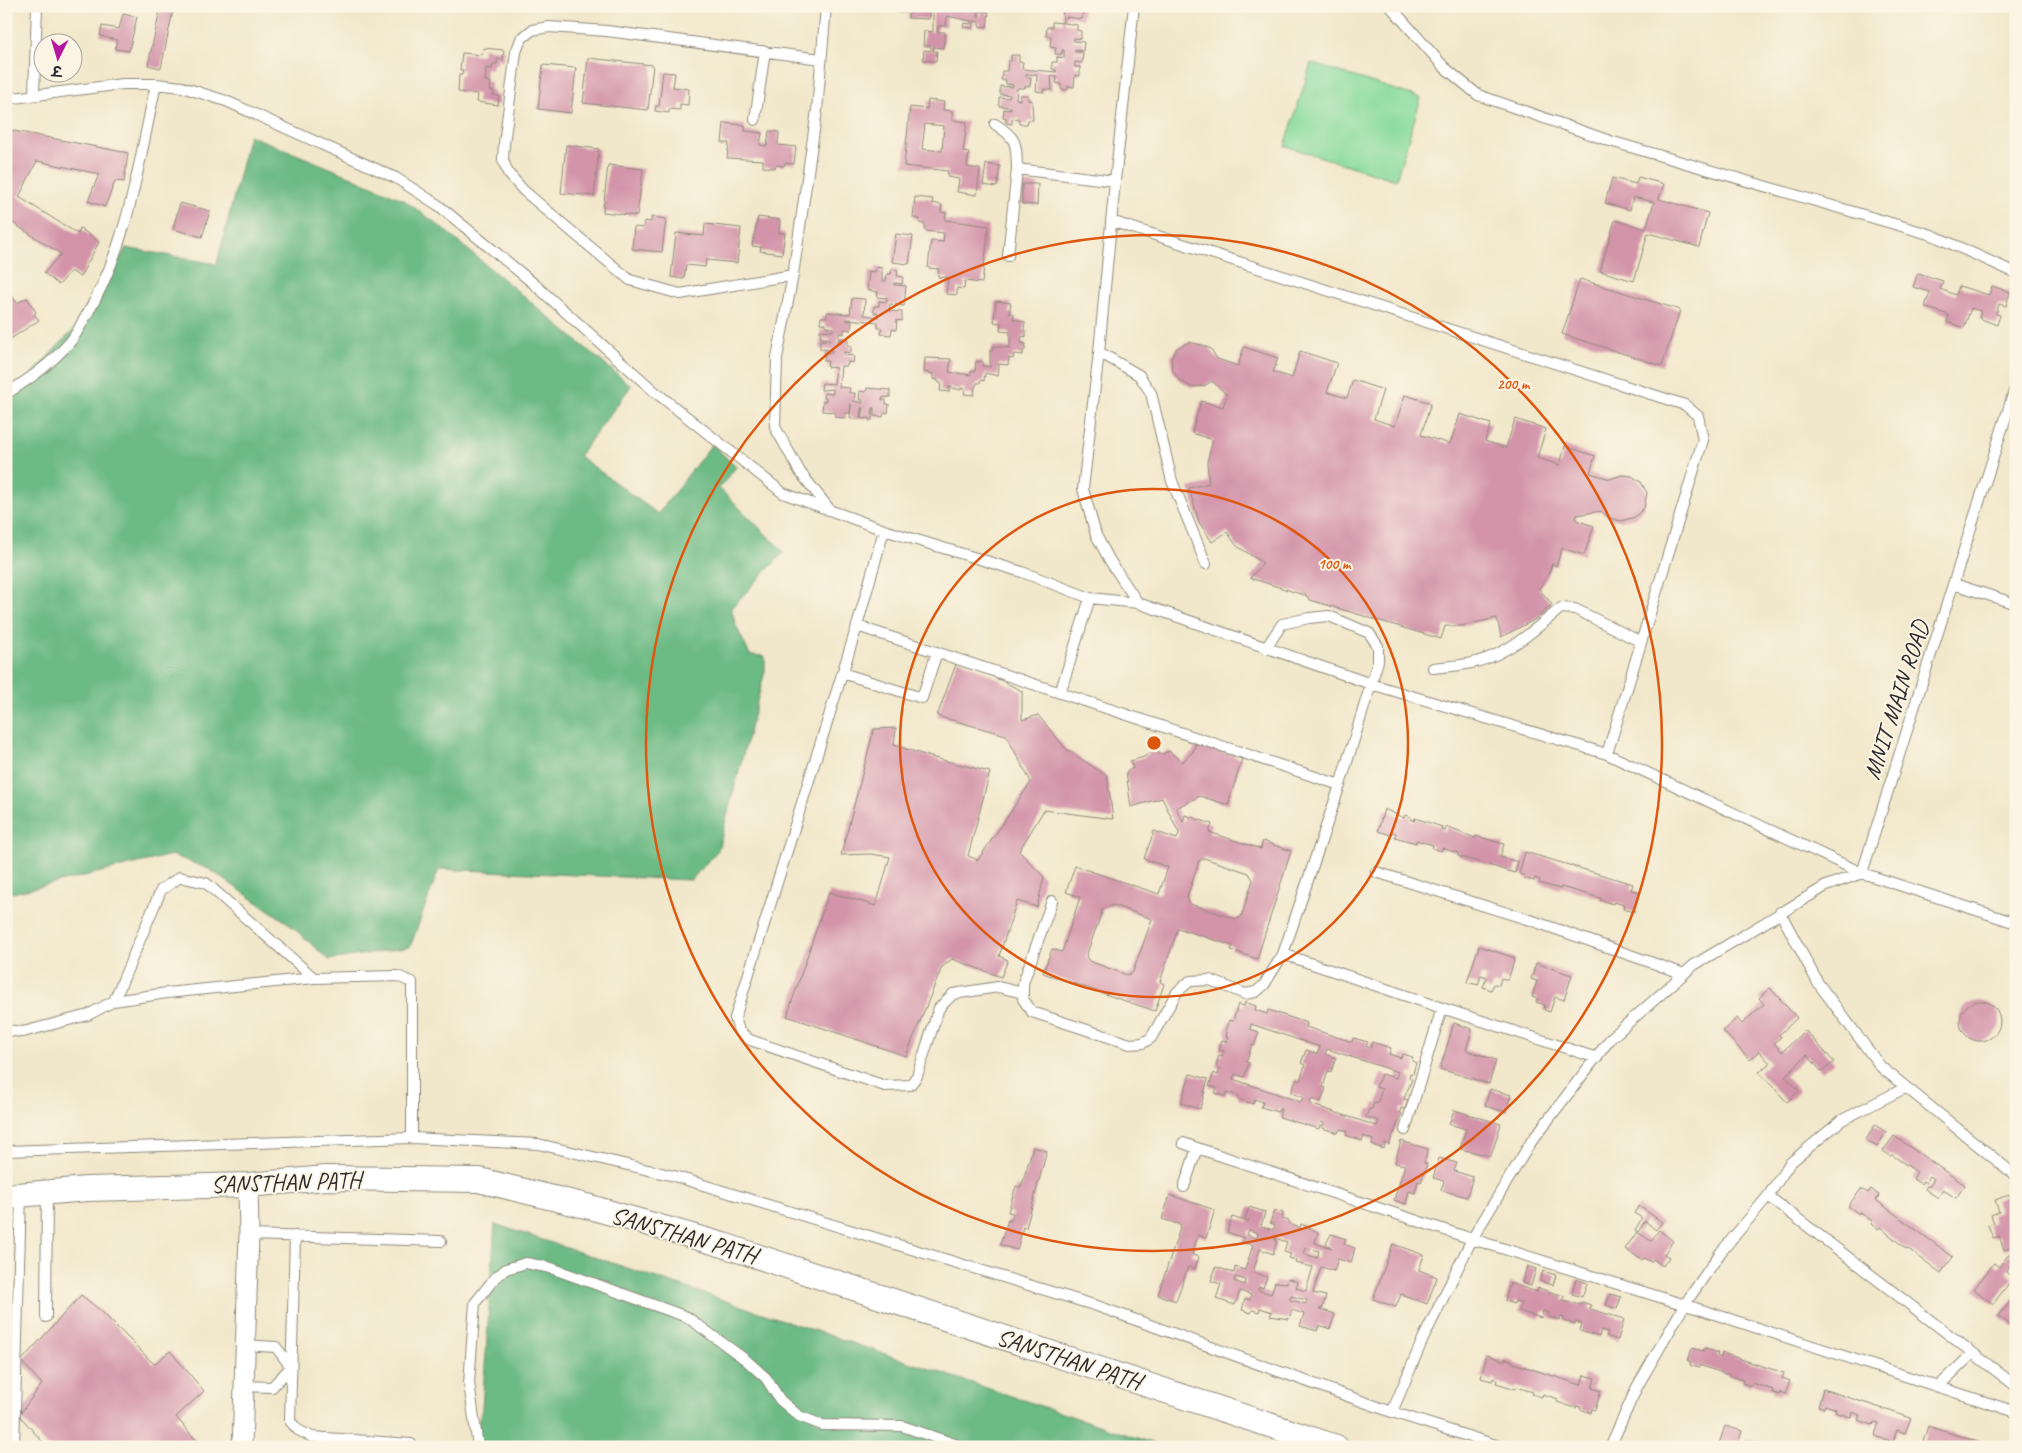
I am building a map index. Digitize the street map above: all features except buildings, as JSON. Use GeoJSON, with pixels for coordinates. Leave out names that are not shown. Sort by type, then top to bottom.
{"type":"FeatureCollection","features":[{"type":"Feature","properties":{"kind":"street","name":"SANSTHAN PATH"},"geometry":{"type":"LineString","coordinates":[[14,1195],[87,1189],[248,1185],[326,1178],[479,1180],[590,1207],[723,1245],[1336,1447]]}},
{"type":"Feature","properties":{"kind":"street"},"geometry":{"type":"LineString","coordinates":[[242,1447],[249,1235],[248,1185]]}},
{"type":"Feature","properties":{"kind":"lane"},"geometry":{"type":"LineString","coordinates":[[34,94],[37,6]]}},
{"type":"Feature","properties":{"kind":"lane"},"geometry":{"type":"LineString","coordinates":[[826,6],[817,110],[793,275],[777,358],[775,427],[800,472],[830,510]]}},
{"type":"Feature","properties":{"kind":"lane"},"geometry":{"type":"LineString","coordinates":[[1134,6],[1111,221],[1100,352],[1083,489],[1096,535],[1110,561],[1138,603]]}},
{"type":"Feature","properties":{"kind":"lane"},"geometry":{"type":"LineString","coordinates":[[1390,6],[1444,67],[1478,95],[1610,141],[1932,235],[2016,273]]}},
{"type":"Feature","properties":{"kind":"lane"},"geometry":{"type":"LineString","coordinates":[[793,275],[680,294],[630,280],[523,190],[508,173],[503,160],[516,52],[522,39],[532,30],[549,27],[607,31],[821,59]]}},
{"type":"Feature","properties":{"kind":"lane"},"geometry":{"type":"LineString","coordinates":[[755,120],[765,51]]}},
{"type":"Feature","properties":{"kind":"lane"},"geometry":{"type":"LineString","coordinates":[[6,99],[123,84],[156,84],[182,87],[226,101],[396,178],[438,205],[533,283],[654,391],[782,493],[884,530],[1022,572],[1090,598],[1138,603],[1371,684],[1607,754],[1862,873],[2016,924]]}},
{"type":"Feature","properties":{"kind":"lane"},"geometry":{"type":"LineString","coordinates":[[6,394],[45,368],[72,340],[93,305],[112,262],[128,208],[156,84]]}},
{"type":"Feature","properties":{"kind":"lane"},"geometry":{"type":"LineString","coordinates":[[995,124],[1008,133],[1016,143],[1017,169],[1008,256]]}},
{"type":"Feature","properties":{"kind":"lane"},"geometry":{"type":"LineString","coordinates":[[1017,169],[1115,181]]}},
{"type":"Feature","properties":{"kind":"lane"},"geometry":{"type":"LineString","coordinates":[[1111,221],[1685,405],[1698,416],[1703,440],[1607,754]]}},
{"type":"Feature","properties":{"kind":"lane"},"geometry":{"type":"LineString","coordinates":[[1100,352],[1138,376],[1151,393],[1172,481],[1206,564]]}},
{"type":"Feature","properties":{"kind":"lane","name":"MNIT MAIN ROAD"},"geometry":{"type":"LineString","coordinates":[[1862,873],[2016,385]]}},
{"type":"Feature","properties":{"kind":"lane"},"geometry":{"type":"LineString","coordinates":[[884,530],[857,626],[735,1018],[738,1030],[750,1040],[886,1086],[899,1087],[910,1085],[917,1076],[940,1008],[953,994],[998,986],[1023,993]]}},
{"type":"Feature","properties":{"kind":"lane"},"geometry":{"type":"LineString","coordinates":[[1954,584],[2016,604]]}},
{"type":"Feature","properties":{"kind":"lane"},"geometry":{"type":"LineString","coordinates":[[1060,693],[1090,598]]}},
{"type":"Feature","properties":{"kind":"lane"},"geometry":{"type":"LineString","coordinates":[[1433,668],[1476,662],[1493,656],[1508,648],[1566,607],[1575,609],[1641,642]]}},
{"type":"Feature","properties":{"kind":"lane"},"geometry":{"type":"LineString","coordinates":[[1052,900],[1024,983],[1023,999],[1032,1012],[1130,1044],[1143,1043],[1151,1038],[1177,992],[1190,981],[1210,980],[1245,994],[1256,992],[1264,985],[1283,954],[1340,785],[1378,662],[1378,646],[1370,633],[1329,616],[1282,624],[1266,648]]}},
{"type":"Feature","properties":{"kind":"lane"},"geometry":{"type":"LineString","coordinates":[[857,626],[1340,785]]}},
{"type":"Feature","properties":{"kind":"lane"},"geometry":{"type":"LineString","coordinates":[[842,672],[922,698],[937,652]]}},
{"type":"Feature","properties":{"kind":"lane"},"geometry":{"type":"LineString","coordinates":[[1376,872],[1536,922],[1684,974]]}},
{"type":"Feature","properties":{"kind":"lane"},"geometry":{"type":"LineString","coordinates":[[1392,1412],[1423,1339],[1472,1239],[1532,1142],[1611,1038],[1694,965],[1826,886],[1862,873]]}},
{"type":"Feature","properties":{"kind":"lane"},"geometry":{"type":"LineString","coordinates":[[114,1001],[161,890],[180,877],[206,882],[314,978]]}},
{"type":"Feature","properties":{"kind":"lane"},"geometry":{"type":"LineString","coordinates":[[1780,912],[1818,983],[1881,1068],[2016,1176]]}},
{"type":"Feature","properties":{"kind":"lane"},"geometry":{"type":"LineString","coordinates":[[1283,954],[1597,1058]]}},
{"type":"Feature","properties":{"kind":"lane"},"geometry":{"type":"LineString","coordinates":[[6,1030],[23,1032],[88,1016],[114,1001],[167,993],[314,978],[397,976],[412,982],[412,1138]]}},
{"type":"Feature","properties":{"kind":"lane"},"geometry":{"type":"LineString","coordinates":[[1405,1130],[1442,1008]]}},
{"type":"Feature","properties":{"kind":"lane"},"geometry":{"type":"LineString","coordinates":[[1610,1447],[1637,1387],[1685,1304],[1721,1252],[1768,1196],[1790,1163],[1842,1120],[1906,1088]]}},
{"type":"Feature","properties":{"kind":"lane"},"geometry":{"type":"LineString","coordinates":[[6,1151],[412,1138],[538,1144],[674,1176],[1097,1306],[1392,1412],[1502,1447]]}},
{"type":"Feature","properties":{"kind":"lane"},"geometry":{"type":"LineString","coordinates":[[1183,1143],[1472,1239],[1685,1304],[2016,1412]]}},
{"type":"Feature","properties":{"kind":"lane"},"geometry":{"type":"LineString","coordinates":[[1184,1187],[1197,1148]]}},
{"type":"Feature","properties":{"kind":"lane"},"geometry":{"type":"LineString","coordinates":[[46,1317],[47,1193]]}},
{"type":"Feature","properties":{"kind":"lane"},"geometry":{"type":"LineString","coordinates":[[14,1195],[14,1447]]}},
{"type":"Feature","properties":{"kind":"lane"},"geometry":{"type":"LineString","coordinates":[[1768,1196],[2016,1386]]}},
{"type":"Feature","properties":{"kind":"lane"},"geometry":{"type":"LineString","coordinates":[[249,1235],[441,1241]]}},
{"type":"Feature","properties":{"kind":"lane"},"geometry":{"type":"LineString","coordinates":[[295,1236],[290,1421],[298,1430],[312,1438],[411,1444]]}},
{"type":"Feature","properties":{"kind":"lane"},"geometry":{"type":"LineString","coordinates":[[478,1447],[469,1383],[475,1303],[494,1279],[506,1269],[526,1263],[551,1268],[687,1317],[746,1360],[766,1378],[780,1400],[799,1416],[822,1425],[902,1426],[964,1447]]}},
{"type":"Feature","properties":{"kind":"lane"},"geometry":{"type":"LineString","coordinates":[[246,1345],[276,1347],[291,1367]]}},
{"type":"Feature","properties":{"kind":"lane"},"geometry":{"type":"LineString","coordinates":[[1938,1387],[1973,1353]]}},
{"type":"Feature","properties":{"kind":"lane"},"geometry":{"type":"LineString","coordinates":[[244,1386],[272,1386],[291,1367]]}},
{"type":"Feature","properties":{"kind":"green space"},"geometry":{"type":"Polygon","coordinates":[[[1311,63],[1421,98],[1396,180],[1285,146],[1311,63]]]}},
{"type":"Feature","properties":{"kind":"green space"},"geometry":{"type":"Polygon","coordinates":[[[249,135],[404,200],[437,224],[631,386],[579,456],[658,514],[712,444],[736,467],[719,488],[784,552],[731,608],[736,626],[750,655],[765,656],[765,671],[718,850],[691,880],[439,869],[410,947],[329,960],[288,923],[209,869],[172,855],[13,893],[6,891],[6,390],[28,378],[92,310],[126,248],[217,264],[249,135]]]}},
{"type":"Feature","properties":{"kind":"green space"},"geometry":{"type":"Polygon","coordinates":[[[495,1224],[1164,1447],[472,1447],[482,1408],[495,1224]]]}}]}
